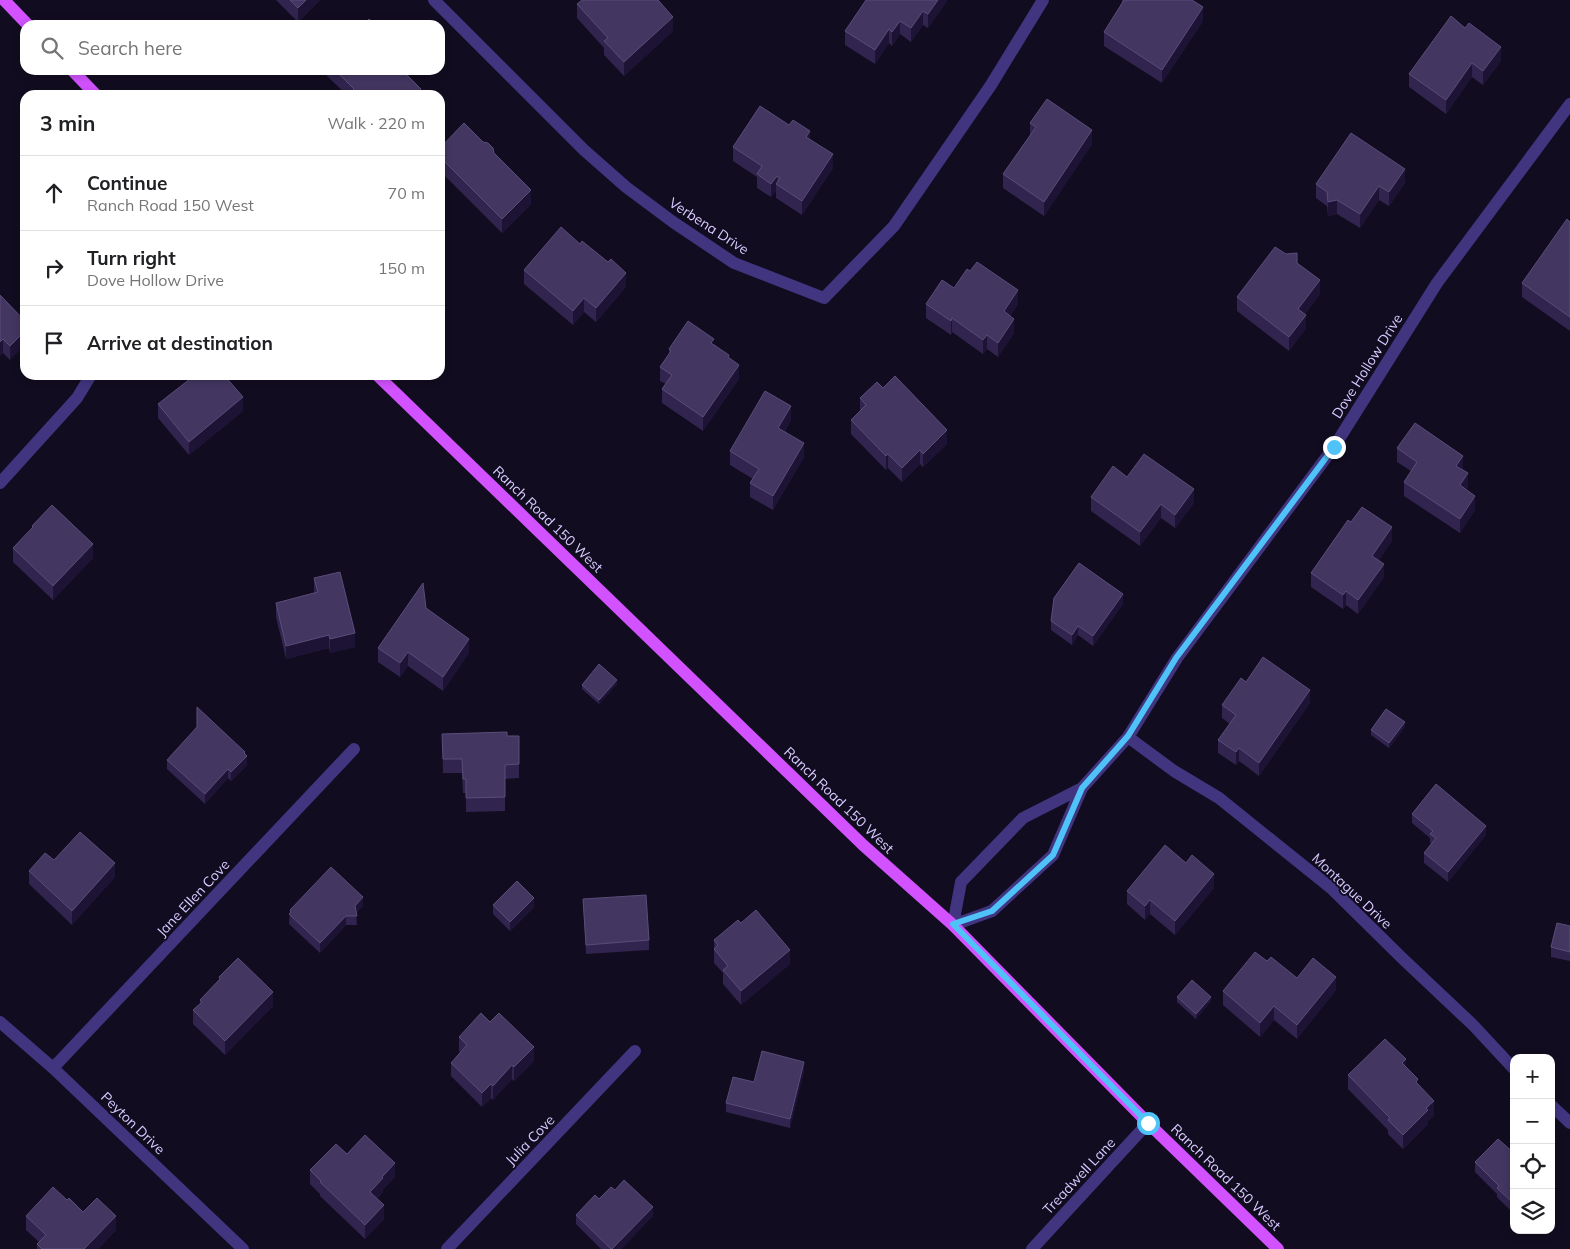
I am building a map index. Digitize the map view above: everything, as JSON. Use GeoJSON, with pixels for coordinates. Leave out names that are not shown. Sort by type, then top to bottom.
{"type":"FeatureCollection","features":[{"type":"Feature","properties":{"kind":"main road"},"geometry":{"type":"LineString","coordinates":[[4,0],[23,20]]}},
{"type":"Feature","properties":{"kind":"main road"},"geometry":{"type":"LineString","coordinates":[[77,75],[91,90]]}},
{"type":"Feature","properties":{"kind":"main road","name":"Ranch Road 150 West"},"geometry":{"type":"LineString","coordinates":[[383,380],[863,845],[953,924],[1148,1123],[1278,1249]]}},
{"type":"Feature","properties":{"kind":"street","name":"Verbena Drive"},"geometry":{"type":"LineString","coordinates":[[434,0],[584,150],[626,187],[673,222],[734,263],[824,298],[894,226],[991,85],[1043,0]]}},
{"type":"Feature","properties":{"kind":"street","name":"Dove Hollow Drive"},"geometry":{"type":"LineString","coordinates":[[1082,788],[1023,818],[961,882],[953,924],[992,911],[1053,855],[1082,788],[1128,736],[1176,658],[1334,447],[1438,284],[1570,104]]}},
{"type":"Feature","properties":{"kind":"street"},"geometry":{"type":"LineString","coordinates":[[0,483],[77,398],[88,380]]}},
{"type":"Feature","properties":{"kind":"street","name":"Montague Drive"},"geometry":{"type":"LineString","coordinates":[[1128,736],[1174,771],[1219,798],[1331,888],[1473,1025],[1510,1065]]}},
{"type":"Feature","properties":{"kind":"street","name":"Jane Ellen Cove"},"geometry":{"type":"LineString","coordinates":[[53,1068],[354,748]]}},
{"type":"Feature","properties":{"kind":"street","name":"Peyton Drive"},"geometry":{"type":"LineString","coordinates":[[0,1022],[53,1068],[243,1249]]}},
{"type":"Feature","properties":{"kind":"street","name":"Julia Cove"},"geometry":{"type":"LineString","coordinates":[[447,1249],[635,1052]]}},
{"type":"Feature","properties":{"kind":"street"},"geometry":{"type":"LineString","coordinates":[[1555,1109],[1570,1123]]}},
{"type":"Feature","properties":{"kind":"street","name":"Treadwell Lane"},"geometry":{"type":"LineString","coordinates":[[1032,1249],[1148,1123]]}},
{"type":"Feature","properties":{"kind":"building"},"geometry":{"type":"Polygon","coordinates":[[[290,0],[306,0],[298,8],[290,0]]]}},
{"type":"Feature","properties":{"kind":"building"},"geometry":{"type":"Polygon","coordinates":[[[582,0],[658,0],[673,17],[624,62],[604,41],[608,38],[577,4],[582,0]]]}},
{"type":"Feature","properties":{"kind":"building"},"geometry":{"type":"Polygon","coordinates":[[[866,0],[938,0],[928,14],[923,11],[911,28],[900,21],[892,32],[889,29],[875,50],[845,31],[866,0]]]}},
{"type":"Feature","properties":{"kind":"building"},"geometry":{"type":"Polygon","coordinates":[[[1124,0],[1192,0],[1203,7],[1162,70],[1104,32],[1124,0]]]}},
{"type":"Feature","properties":{"kind":"building"},"geometry":{"type":"Polygon","coordinates":[[[1451,16],[1465,28],[1469,23],[1501,47],[1483,71],[1472,63],[1446,100],[1409,74],[1451,16]]]}},
{"type":"Feature","properties":{"kind":"building"},"geometry":{"type":"Polygon","coordinates":[[[340,75],[407,75],[421,89],[353,90],[340,75]]]}},
{"type":"Feature","properties":{"kind":"building"},"geometry":{"type":"Polygon","coordinates":[[[1047,99],[1092,130],[1044,202],[1003,174],[1036,127],[1030,123],[1047,99]]]}},
{"type":"Feature","properties":{"kind":"building"},"geometry":{"type":"Polygon","coordinates":[[[760,106],[789,125],[793,120],[810,131],[806,137],[833,154],[802,201],[776,184],[780,178],[777,176],[771,184],[757,174],[762,166],[733,147],[760,106]]]}},
{"type":"Feature","properties":{"kind":"building"},"geometry":{"type":"Polygon","coordinates":[[[464,123],[483,142],[488,143],[493,148],[494,153],[531,190],[502,219],[445,162],[445,143],[464,123]]]}},
{"type":"Feature","properties":{"kind":"building"},"geometry":{"type":"Polygon","coordinates":[[[1351,133],[1405,169],[1389,192],[1379,186],[1360,214],[1337,200],[1328,202],[1327,192],[1316,184],[1351,133]]]}},
{"type":"Feature","properties":{"kind":"building"},"geometry":{"type":"Polygon","coordinates":[[[1567,219],[1570,222],[1570,317],[1522,283],[1567,219]]]}},
{"type":"Feature","properties":{"kind":"building"},"geometry":{"type":"Polygon","coordinates":[[[561,227],[580,244],[582,241],[608,262],[611,259],[626,273],[596,308],[584,298],[573,311],[524,270],[561,227]]]}},
{"type":"Feature","properties":{"kind":"building"},"geometry":{"type":"Polygon","coordinates":[[[1275,247],[1286,254],[1297,253],[1297,263],[1320,280],[1298,309],[1306,315],[1289,337],[1237,297],[1275,247]]]}},
{"type":"Feature","properties":{"kind":"building"},"geometry":{"type":"Polygon","coordinates":[[[977,262],[1018,290],[1004,311],[1014,319],[998,343],[987,335],[983,340],[952,318],[951,321],[926,304],[942,280],[954,288],[967,269],[970,271],[977,262]]]}},
{"type":"Feature","properties":{"kind":"building"},"geometry":{"type":"Polygon","coordinates":[[[0,295],[20,316],[20,336],[10,346],[3,339],[0,342],[0,295]]]}},
{"type":"Feature","properties":{"kind":"building"},"geometry":{"type":"Polygon","coordinates":[[[688,321],[714,339],[711,343],[729,355],[728,357],[739,365],[703,417],[662,389],[672,375],[660,367],[671,351],[669,349],[688,321]]]}},
{"type":"Feature","properties":{"kind":"building"},"geometry":{"type":"Polygon","coordinates":[[[895,376],[947,430],[923,454],[920,450],[902,468],[888,454],[886,456],[851,420],[866,405],[860,398],[877,382],[883,388],[895,376]]]}},
{"type":"Feature","properties":{"kind":"building"},"geometry":{"type":"Polygon","coordinates":[[[189,380],[228,380],[243,397],[189,442],[158,404],[189,380]]]}},
{"type":"Feature","properties":{"kind":"building"},"geometry":{"type":"Polygon","coordinates":[[[765,391],[791,406],[778,428],[804,443],[773,496],[750,483],[759,469],[730,451],[765,391]]]}},
{"type":"Feature","properties":{"kind":"building"},"geometry":{"type":"Polygon","coordinates":[[[1415,423],[1463,456],[1456,466],[1468,473],[1460,485],[1475,496],[1460,519],[1404,482],[1417,462],[1397,448],[1415,423]]]}},
{"type":"Feature","properties":{"kind":"building"},"geometry":{"type":"Polygon","coordinates":[[[1144,454],[1194,489],[1175,515],[1161,504],[1140,532],[1091,497],[1113,466],[1127,477],[1144,454]]]}},
{"type":"Feature","properties":{"kind":"building"},"geometry":{"type":"Polygon","coordinates":[[[52,505],[93,544],[53,586],[13,548],[52,505]]]}},
{"type":"Feature","properties":{"kind":"building"},"geometry":{"type":"Polygon","coordinates":[[[1362,507],[1392,527],[1372,556],[1384,564],[1358,600],[1346,591],[1343,595],[1311,573],[1348,520],[1351,522],[1362,507]]]}},
{"type":"Feature","properties":{"kind":"building"},"geometry":{"type":"Polygon","coordinates":[[[1079,563],[1123,594],[1093,636],[1078,626],[1072,635],[1051,621],[1054,598],[1079,563]]]}},
{"type":"Feature","properties":{"kind":"building"},"geometry":{"type":"Polygon","coordinates":[[[340,572],[355,633],[330,639],[329,635],[286,646],[276,603],[318,592],[314,578],[340,572]]]}},
{"type":"Feature","properties":{"kind":"building"},"geometry":{"type":"Polygon","coordinates":[[[423,583],[426,608],[469,639],[443,677],[408,652],[400,663],[378,648],[423,583]]]}},
{"type":"Feature","properties":{"kind":"building"},"geometry":{"type":"Polygon","coordinates":[[[1263,657],[1310,690],[1259,763],[1239,748],[1236,752],[1218,740],[1236,715],[1222,705],[1241,678],[1246,682],[1263,657]]]}},
{"type":"Feature","properties":{"kind":"building"},"geometry":{"type":"Polygon","coordinates":[[[599,664],[617,680],[599,700],[582,685],[599,664]]]}},
{"type":"Feature","properties":{"kind":"building"},"geometry":{"type":"Polygon","coordinates":[[[197,707],[247,756],[231,772],[228,769],[205,794],[167,760],[197,727],[197,707]]]}},
{"type":"Feature","properties":{"kind":"building"},"geometry":{"type":"Polygon","coordinates":[[[1386,709],[1405,722],[1389,743],[1371,730],[1386,709]]]}},
{"type":"Feature","properties":{"kind":"building"},"geometry":{"type":"Polygon","coordinates":[[[507,732],[507,736],[519,736],[519,764],[505,765],[505,797],[466,798],[466,779],[463,779],[462,759],[443,759],[442,734],[507,732]]]}},
{"type":"Feature","properties":{"kind":"building"},"geometry":{"type":"Polygon","coordinates":[[[1436,784],[1486,826],[1448,872],[1424,853],[1436,838],[1430,834],[1433,831],[1412,814],[1436,784]]]}},
{"type":"Feature","properties":{"kind":"building"},"geometry":{"type":"Polygon","coordinates":[[[80,832],[115,863],[72,911],[29,871],[45,853],[54,860],[80,832]]]}},
{"type":"Feature","properties":{"kind":"building"},"geometry":{"type":"Polygon","coordinates":[[[1165,845],[1186,863],[1192,855],[1214,874],[1175,921],[1150,900],[1145,906],[1127,891],[1165,845]]]}},
{"type":"Feature","properties":{"kind":"building"},"geometry":{"type":"Polygon","coordinates":[[[331,867],[363,897],[355,906],[357,916],[346,916],[320,943],[289,914],[290,910],[331,867]]]}},
{"type":"Feature","properties":{"kind":"building"},"geometry":{"type":"Polygon","coordinates":[[[517,881],[534,898],[510,922],[493,905],[517,881]]]}},
{"type":"Feature","properties":{"kind":"building"},"geometry":{"type":"Polygon","coordinates":[[[646,895],[649,940],[586,945],[583,899],[646,895]]]}},
{"type":"Feature","properties":{"kind":"building"},"geometry":{"type":"Polygon","coordinates":[[[756,910],[790,950],[741,991],[723,970],[728,966],[714,949],[718,945],[714,940],[738,920],[741,923],[756,910]]]}},
{"type":"Feature","properties":{"kind":"building"},"geometry":{"type":"Polygon","coordinates":[[[1557,923],[1570,926],[1570,952],[1551,947],[1557,923]]]}},
{"type":"Feature","properties":{"kind":"building"},"geometry":{"type":"Polygon","coordinates":[[[1255,952],[1267,961],[1271,957],[1297,978],[1313,958],[1336,977],[1297,1025],[1274,1006],[1260,1023],[1223,991],[1255,952]]]}},
{"type":"Feature","properties":{"kind":"building"},"geometry":{"type":"Polygon","coordinates":[[[238,958],[273,992],[225,1041],[193,1010],[202,1002],[200,1000],[220,979],[219,977],[238,958]]]}},
{"type":"Feature","properties":{"kind":"building"},"geometry":{"type":"Polygon","coordinates":[[[1192,980],[1211,997],[1196,1014],[1177,997],[1192,980]]]}},
{"type":"Feature","properties":{"kind":"building"},"geometry":{"type":"Polygon","coordinates":[[[481,1013],[490,1022],[499,1013],[534,1047],[514,1067],[512,1065],[493,1086],[491,1084],[482,1093],[451,1063],[467,1045],[459,1037],[481,1013]]]}},
{"type":"Feature","properties":{"kind":"building"},"geometry":{"type":"Polygon","coordinates":[[[1385,1039],[1406,1059],[1402,1063],[1418,1079],[1416,1082],[1434,1101],[1426,1108],[1428,1110],[1403,1135],[1388,1120],[1390,1118],[1348,1075],[1385,1039]]]}},
{"type":"Feature","properties":{"kind":"building"},"geometry":{"type":"Polygon","coordinates":[[[762,1051],[804,1062],[790,1119],[726,1103],[733,1077],[754,1082],[762,1051]]]}},
{"type":"Feature","properties":{"kind":"building"},"geometry":{"type":"Polygon","coordinates":[[[365,1135],[395,1163],[370,1192],[384,1205],[365,1225],[310,1170],[336,1144],[347,1154],[365,1135]]]}},
{"type":"Feature","properties":{"kind":"building"},"geometry":{"type":"Polygon","coordinates":[[[1498,1139],[1510,1150],[1510,1200],[1497,1188],[1499,1186],[1475,1162],[1498,1139]]]}},
{"type":"Feature","properties":{"kind":"building"},"geometry":{"type":"Polygon","coordinates":[[[624,1180],[653,1207],[611,1249],[576,1215],[595,1195],[599,1199],[611,1187],[615,1190],[624,1180]]]}},
{"type":"Feature","properties":{"kind":"building"},"geometry":{"type":"Polygon","coordinates":[[[53,1187],[67,1200],[69,1198],[83,1212],[97,1198],[116,1216],[84,1249],[42,1249],[37,1244],[46,1235],[26,1216],[53,1187]]]}},
{"type":"Feature","properties":{"kind":"route"},"geometry":{"type":"LineString","coordinates":[[1148,1123],[953,924],[992,911],[1053,855],[1082,788],[1128,736],[1176,658],[1334,447]]}}]}
